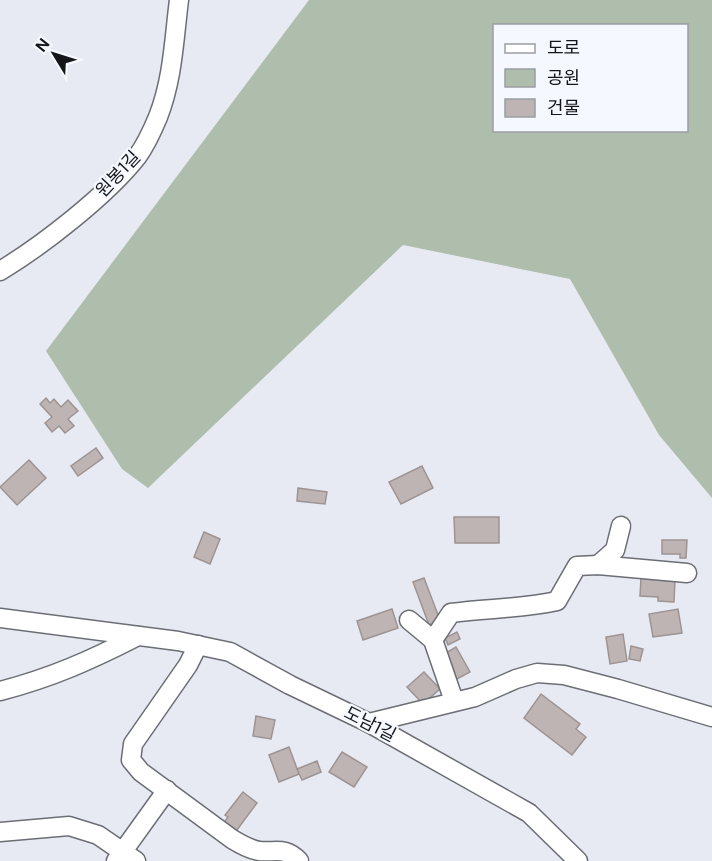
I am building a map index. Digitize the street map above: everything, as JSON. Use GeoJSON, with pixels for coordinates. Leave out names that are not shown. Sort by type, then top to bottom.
{"type":"FeatureCollection","features":[{"type":"Feature","properties":{"kind":"street","name":"원봉1길"},"geometry":{"type":"LineString","coordinates":[[0,271],[60,229],[138,156],[158,117],[172,68],[179,0]]}},
{"type":"Feature","properties":{"kind":"street"},"geometry":{"type":"LineString","coordinates":[[598,565],[615,550],[621,526]]}},
{"type":"Feature","properties":{"kind":"street"},"geometry":{"type":"LineString","coordinates":[[433,640],[451,613],[486,608],[533,607],[557,601],[577,566],[598,565],[687,573]]}},
{"type":"Feature","properties":{"kind":"street"},"geometry":{"type":"LineString","coordinates":[[0,618],[138,636]]}},
{"type":"Feature","properties":{"kind":"street"},"geometry":{"type":"LineString","coordinates":[[409,620],[433,640],[454,701]]}},
{"type":"Feature","properties":{"kind":"street"},"geometry":{"type":"LineString","coordinates":[[0,691],[37,681],[90,661],[138,636]]}},
{"type":"Feature","properties":{"kind":"street","name":"도남1길"},"geometry":{"type":"LineString","coordinates":[[138,636],[230,652],[290,685],[369,723],[529,813],[578,861]]}},
{"type":"Feature","properties":{"kind":"street"},"geometry":{"type":"LineString","coordinates":[[198,645],[188,665],[133,744],[132,760],[141,772],[232,840],[245,847],[261,851],[277,850],[292,854],[299,861]]}},
{"type":"Feature","properties":{"kind":"street"},"geometry":{"type":"LineString","coordinates":[[369,723],[475,697],[516,679],[537,673],[564,675],[596,683],[712,717]]}},
{"type":"Feature","properties":{"kind":"street"},"geometry":{"type":"LineString","coordinates":[[0,832],[69,826],[98,835],[125,858],[166,790]]}},
{"type":"Feature","properties":{"kind":"green space"},"geometry":{"type":"Polygon","coordinates":[[[309,0],[712,0],[712,498],[659,435],[570,279],[403,245],[148,488],[122,469],[46,351],[309,0]]]}},
{"type":"Feature","properties":{"kind":"building"},"geometry":{"type":"Polygon","coordinates":[[[46,398],[50,403],[54,399],[61,407],[68,400],[78,411],[68,419],[74,426],[65,433],[59,426],[52,432],[45,423],[52,417],[40,404],[46,398]]]}},
{"type":"Feature","properties":{"kind":"building"},"geometry":{"type":"Polygon","coordinates":[[[96,448],[103,458],[78,476],[71,466],[96,448]]]}},
{"type":"Feature","properties":{"kind":"building"},"geometry":{"type":"Polygon","coordinates":[[[29,460],[46,478],[17,505],[0,487],[29,460]]]}},
{"type":"Feature","properties":{"kind":"building"},"geometry":{"type":"Polygon","coordinates":[[[422,466],[433,488],[401,504],[389,482],[422,466]]]}},
{"type":"Feature","properties":{"kind":"building"},"geometry":{"type":"Polygon","coordinates":[[[298,488],[327,492],[325,504],[297,501],[298,488]]]}},
{"type":"Feature","properties":{"kind":"building"},"geometry":{"type":"Polygon","coordinates":[[[454,517],[499,517],[499,543],[455,543],[454,517]]]}},
{"type":"Feature","properties":{"kind":"building"},"geometry":{"type":"Polygon","coordinates":[[[204,532],[220,539],[210,564],[194,557],[204,532]]]}},
{"type":"Feature","properties":{"kind":"building"},"geometry":{"type":"Polygon","coordinates":[[[662,540],[687,540],[686,558],[680,558],[680,554],[662,554],[662,540]]]}},
{"type":"Feature","properties":{"kind":"building"},"geometry":{"type":"Polygon","coordinates":[[[424,578],[440,620],[429,625],[413,582],[424,578]]]}},
{"type":"Feature","properties":{"kind":"building"},"geometry":{"type":"Polygon","coordinates":[[[641,578],[675,579],[674,602],[658,601],[658,597],[640,596],[641,578]]]}},
{"type":"Feature","properties":{"kind":"building"},"geometry":{"type":"Polygon","coordinates":[[[392,609],[398,628],[363,640],[357,621],[392,609]]]}},
{"type":"Feature","properties":{"kind":"building"},"geometry":{"type":"Polygon","coordinates":[[[678,609],[682,633],[653,637],[649,614],[678,609]]]}},
{"type":"Feature","properties":{"kind":"building"},"geometry":{"type":"Polygon","coordinates":[[[457,632],[460,639],[448,645],[445,638],[457,632]]]}},
{"type":"Feature","properties":{"kind":"building"},"geometry":{"type":"Polygon","coordinates":[[[623,634],[627,661],[610,664],[606,637],[623,634]]]}},
{"type":"Feature","properties":{"kind":"building"},"geometry":{"type":"Polygon","coordinates":[[[631,646],[643,649],[640,661],[629,659],[631,646]]]}},
{"type":"Feature","properties":{"kind":"building"},"geometry":{"type":"Polygon","coordinates":[[[456,647],[470,672],[457,679],[444,654],[456,647]]]}},
{"type":"Feature","properties":{"kind":"building"},"geometry":{"type":"Polygon","coordinates":[[[424,672],[440,689],[423,704],[407,687],[424,672]]]}},
{"type":"Feature","properties":{"kind":"building"},"geometry":{"type":"Polygon","coordinates":[[[541,694],[580,724],[576,729],[586,737],[572,755],[524,718],[541,694]]]}},
{"type":"Feature","properties":{"kind":"building"},"geometry":{"type":"Polygon","coordinates":[[[256,716],[275,720],[271,739],[253,736],[256,716]]]}},
{"type":"Feature","properties":{"kind":"building"},"geometry":{"type":"Polygon","coordinates":[[[289,747],[299,774],[279,782],[269,755],[289,747]]]}},
{"type":"Feature","properties":{"kind":"building"},"geometry":{"type":"Polygon","coordinates":[[[342,752],[367,767],[354,787],[329,772],[342,752]]]}},
{"type":"Feature","properties":{"kind":"building"},"geometry":{"type":"Polygon","coordinates":[[[317,761],[321,772],[302,780],[297,769],[317,761]]]}},
{"type":"Feature","properties":{"kind":"building"},"geometry":{"type":"Polygon","coordinates":[[[243,792],[257,803],[234,834],[222,825],[228,817],[225,815],[243,792]]]}}]}
